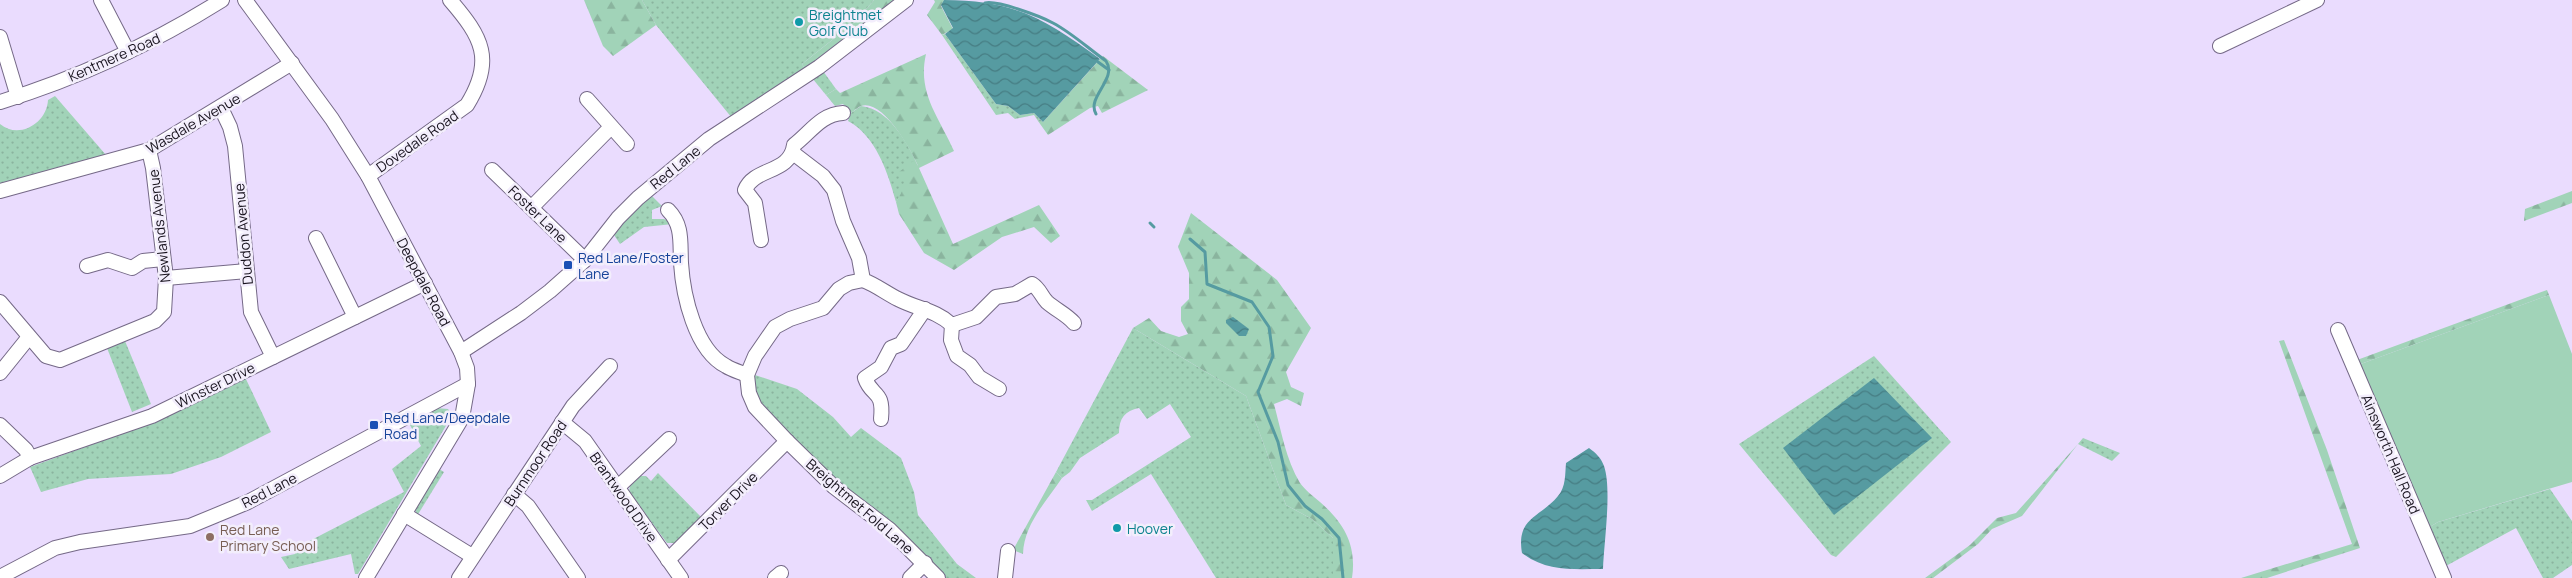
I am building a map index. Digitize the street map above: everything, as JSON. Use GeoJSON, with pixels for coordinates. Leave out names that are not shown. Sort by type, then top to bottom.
{"type":"FeatureCollection","features":[{"type":"Feature","properties":{"kind":"street"},"geometry":{"type":"LineString","coordinates":[[101,0],[128,52]]}},
{"type":"Feature","properties":{"kind":"street","name":"Kentmere Road"},"geometry":{"type":"LineString","coordinates":[[0,102],[18,97],[128,52],[165,34],[222,0]]}},
{"type":"Feature","properties":{"kind":"street","name":"Deepdale Road"},"geometry":{"type":"LineString","coordinates":[[245,0],[332,119],[368,176],[461,352],[467,368],[468,384],[462,418],[366,578]]}},
{"type":"Feature","properties":{"kind":"street","name":"Dovedale Road"},"geometry":{"type":"LineString","coordinates":[[368,176],[467,105],[477,88],[483,70],[483,54],[479,39],[472,24],[450,0]]}},
{"type":"Feature","properties":{"kind":"street","name":"Red Lane"},"geometry":{"type":"LineString","coordinates":[[461,352],[521,313],[585,260],[618,218],[660,178],[709,139],[819,67],[906,0]]}},
{"type":"Feature","properties":{"kind":"street"},"geometry":{"type":"LineString","coordinates":[[2220,46],[2317,0]]}},
{"type":"Feature","properties":{"kind":"street"},"geometry":{"type":"LineString","coordinates":[[0,37],[18,97]]}},
{"type":"Feature","properties":{"kind":"street","name":"Wasdale Avenue"},"geometry":{"type":"LineString","coordinates":[[0,192],[149,150],[221,108],[292,63]]}},
{"type":"Feature","properties":{"kind":"street"},"geometry":{"type":"LineString","coordinates":[[587,99],[627,144]]}},
{"type":"Feature","properties":{"kind":"street","name":"Duddon Avenue"},"geometry":{"type":"LineString","coordinates":[[221,108],[230,127],[235,146],[250,312],[273,357]]}},
{"type":"Feature","properties":{"kind":"street"},"geometry":{"type":"LineString","coordinates":[[763,243],[755,203],[745,190],[748,182],[754,176],[783,164],[793,153],[794,145],[818,122],[833,114],[843,113]]}},
{"type":"Feature","properties":{"kind":"street"},"geometry":{"type":"LineString","coordinates":[[532,207],[611,127]]}},
{"type":"Feature","properties":{"kind":"street","name":"Newlands Avenue"},"geometry":{"type":"LineString","coordinates":[[0,302],[46,356],[60,360],[155,321],[164,312],[166,278],[154,168],[149,150]]}},
{"type":"Feature","properties":{"kind":"street"},"geometry":{"type":"LineString","coordinates":[[793,153],[823,176],[834,190],[843,222],[859,258],[863,280]]}},
{"type":"Feature","properties":{"kind":"street","name":"Foster Lane"},"geometry":{"type":"LineString","coordinates":[[492,170],[585,260]]}},
{"type":"Feature","properties":{"kind":"street"},"geometry":{"type":"LineString","coordinates":[[668,210],[679,223],[682,280],[693,323],[707,348],[724,366],[747,375],[759,350],[775,327],[790,319],[823,308],[839,289],[849,283],[863,280],[879,286],[899,300],[942,316],[952,325]]}},
{"type":"Feature","properties":{"kind":"street"},"geometry":{"type":"LineString","coordinates":[[316,238],[355,318]]}},
{"type":"Feature","properties":{"kind":"street"},"geometry":{"type":"LineString","coordinates":[[85,266],[108,260],[133,274],[143,261],[163,259]]}},
{"type":"Feature","properties":{"kind":"street"},"geometry":{"type":"LineString","coordinates":[[166,278],[247,271]]}},
{"type":"Feature","properties":{"kind":"street","name":"Winster Drive"},"geometry":{"type":"LineString","coordinates":[[0,476],[30,458],[152,416],[425,284]]}},
{"type":"Feature","properties":{"kind":"street"},"geometry":{"type":"LineString","coordinates":[[952,325],[976,317],[996,297],[1015,294],[1032,284],[1039,289],[1045,301],[1068,315],[1074,324]]}},
{"type":"Feature","properties":{"kind":"street"},"geometry":{"type":"LineString","coordinates":[[883,421],[882,403],[879,395],[860,379],[881,367],[891,348],[901,344],[926,309]]}},
{"type":"Feature","properties":{"kind":"street"},"geometry":{"type":"LineString","coordinates":[[952,325],[951,340],[957,356],[970,364],[979,377],[1001,391]]}},
{"type":"Feature","properties":{"kind":"street","name":"Ainsworth Hall Road"},"geometry":{"type":"LineString","coordinates":[[2338,330],[2444,578]]}},
{"type":"Feature","properties":{"kind":"street"},"geometry":{"type":"LineString","coordinates":[[0,373],[29,337]]}},
{"type":"Feature","properties":{"kind":"street","name":"Burnmoor Road"},"geometry":{"type":"LineString","coordinates":[[459,578],[562,422],[580,397],[610,366]]}},
{"type":"Feature","properties":{"kind":"street","name":"Breightmet Fold Lane"},"geometry":{"type":"LineString","coordinates":[[747,375],[749,393],[755,407],[834,487],[889,530],[925,563],[938,578]]}},
{"type":"Feature","properties":{"kind":"street","name":"Red Lane"},"geometry":{"type":"LineString","coordinates":[[0,577],[55,548],[80,542],[180,529],[248,502],[468,384]]}},
{"type":"Feature","properties":{"kind":"street","name":"Brantwood Drive"},"geometry":{"type":"LineString","coordinates":[[562,422],[585,441],[681,578]]}},
{"type":"Feature","properties":{"kind":"street"},"geometry":{"type":"LineString","coordinates":[[0,425],[26,450],[30,458]]}},
{"type":"Feature","properties":{"kind":"street"},"geometry":{"type":"LineString","coordinates":[[618,487],[647,468],[669,439]]}},
{"type":"Feature","properties":{"kind":"street","name":"Torver Drive"},"geometry":{"type":"LineString","coordinates":[[668,560],[787,441]]}},
{"type":"Feature","properties":{"kind":"street"},"geometry":{"type":"LineString","coordinates":[[514,494],[528,506],[578,578]]}},
{"type":"Feature","properties":{"kind":"street"},"geometry":{"type":"LineString","coordinates":[[404,514],[469,561],[475,578]]}},
{"type":"Feature","properties":{"kind":"street"},"geometry":{"type":"LineString","coordinates":[[1005,578],[1008,550]]}},
{"type":"Feature","properties":{"kind":"street"},"geometry":{"type":"LineString","coordinates":[[910,578],[925,563]]}},
{"type":"Feature","properties":{"kind":"green space"},"geometry":{"type":"Polygon","coordinates":[[[584,0],[642,0],[656,25],[613,56],[603,46],[584,0]]]}},
{"type":"Feature","properties":{"kind":"green space","name":"Breightmet Golf Club"},"geometry":{"type":"Polygon","coordinates":[[[642,0],[874,0],[856,21],[802,64],[805,69],[732,118],[656,25],[642,0]]]}},
{"type":"Feature","properties":{"kind":"green space"},"geometry":{"type":"Polygon","coordinates":[[[874,0],[894,0],[865,25],[805,69],[802,64],[856,21],[874,0]]]}},
{"type":"Feature","properties":{"kind":"green space"},"geometry":{"type":"Polygon","coordinates":[[[934,0],[944,0],[941,6],[953,29],[942,35],[927,15],[935,2],[934,0]]]}},
{"type":"Feature","properties":{"kind":"green space"},"geometry":{"type":"Polygon","coordinates":[[[945,34],[996,104],[1008,106],[1020,115],[1034,113],[1040,119],[1038,121],[1034,115],[1015,119],[1008,113],[996,115],[942,35],[945,34]]]}},
{"type":"Feature","properties":{"kind":"green space"},"geometry":{"type":"Polygon","coordinates":[[[926,54],[924,81],[927,93],[936,116],[954,151],[919,168],[953,244],[1039,205],[1060,236],[1051,243],[1034,227],[1002,237],[954,270],[924,253],[899,214],[896,202],[907,183],[899,172],[913,161],[918,166],[903,138],[878,110],[869,106],[861,106],[851,113],[843,104],[835,106],[826,95],[836,89],[840,93],[926,54]]]}},
{"type":"Feature","properties":{"kind":"green space"},"geometry":{"type":"Polygon","coordinates":[[[1103,56],[1148,90],[1102,113],[1098,106],[1090,108],[1048,135],[1038,121],[1040,119],[1043,122],[1103,56]]]}},
{"type":"Feature","properties":{"kind":"green space"},"geometry":{"type":"Polygon","coordinates":[[[823,71],[836,89],[826,95],[812,78],[823,71]]]}},
{"type":"Feature","properties":{"kind":"green space"},"geometry":{"type":"Polygon","coordinates":[[[55,96],[106,155],[0,184],[0,124],[7,129],[15,130],[31,127],[43,116],[48,100],[55,96]]]}},
{"type":"Feature","properties":{"kind":"green space"},"geometry":{"type":"Polygon","coordinates":[[[861,106],[881,114],[897,129],[919,168],[896,202],[879,156],[866,136],[848,121],[851,113],[861,106]]]}},
{"type":"Feature","properties":{"kind":"green space"},"geometry":{"type":"Polygon","coordinates":[[[2572,191],[2572,203],[2524,221],[2525,209],[2572,191]]]}},
{"type":"Feature","properties":{"kind":"green space"},"geometry":{"type":"Polygon","coordinates":[[[650,194],[662,206],[652,210],[652,219],[664,219],[673,224],[644,227],[620,244],[612,232],[650,194]]]}},
{"type":"Feature","properties":{"kind":"green space"},"geometry":{"type":"Polygon","coordinates":[[[1191,213],[1277,280],[1311,328],[1286,372],[1291,387],[1304,393],[1301,406],[1287,399],[1274,404],[1287,455],[1295,474],[1307,491],[1336,518],[1347,536],[1352,555],[1352,578],[1333,578],[1333,538],[1312,519],[1286,505],[1246,396],[1133,328],[1149,318],[1161,331],[1179,337],[1188,334],[1181,321],[1181,307],[1189,299],[1189,273],[1178,247],[1191,213]]]}},
{"type":"Feature","properties":{"kind":"green space"},"geometry":{"type":"Polygon","coordinates":[[[2547,290],[2549,295],[2358,365],[2357,360],[2547,290]]]}},
{"type":"Feature","properties":{"kind":"green space"},"geometry":{"type":"Polygon","coordinates":[[[2549,295],[2572,354],[2572,482],[2438,522],[2428,528],[2358,365],[2549,295]]]}},
{"type":"Feature","properties":{"kind":"green space"},"geometry":{"type":"Polygon","coordinates":[[[1133,328],[1246,396],[1286,505],[1312,519],[1333,538],[1333,578],[1216,578],[1151,474],[1092,511],[1086,500],[1092,500],[1191,437],[1170,404],[1147,419],[1139,408],[1130,411],[1120,423],[1119,433],[1080,458],[1070,472],[1062,478],[1056,472],[1133,328]]]}},
{"type":"Feature","properties":{"kind":"green space"},"geometry":{"type":"Polygon","coordinates":[[[2284,340],[2327,450],[2360,548],[2267,578],[2241,578],[2352,544],[2279,341],[2284,340]]]}},
{"type":"Feature","properties":{"kind":"green space"},"geometry":{"type":"Polygon","coordinates":[[[125,341],[151,404],[132,412],[107,348],[125,341]]]}},
{"type":"Feature","properties":{"kind":"green space"},"geometry":{"type":"Polygon","coordinates":[[[1874,356],[1951,442],[1836,557],[1831,555],[1739,444],[1874,356]]]}},
{"type":"Feature","properties":{"kind":"green space"},"geometry":{"type":"Polygon","coordinates":[[[755,375],[797,389],[833,417],[851,437],[861,428],[901,458],[914,492],[918,515],[957,564],[976,578],[946,578],[846,491],[760,403],[754,392],[755,375]]]}},
{"type":"Feature","properties":{"kind":"green space"},"geometry":{"type":"Polygon","coordinates":[[[245,377],[271,432],[221,457],[171,474],[88,479],[41,492],[30,467],[154,422],[245,377]]]}},
{"type":"Feature","properties":{"kind":"green space"},"geometry":{"type":"Polygon","coordinates":[[[436,408],[448,409],[451,413],[450,419],[358,574],[355,574],[351,554],[289,569],[281,557],[295,554],[294,549],[404,492],[392,469],[421,446],[410,425],[436,408]]]}},
{"type":"Feature","properties":{"kind":"green space"},"geometry":{"type":"Polygon","coordinates":[[[2083,438],[2120,453],[2112,461],[2078,444],[2083,438]]]}},
{"type":"Feature","properties":{"kind":"green space"},"geometry":{"type":"Polygon","coordinates":[[[2078,444],[2022,516],[1992,529],[1978,544],[1933,578],[1925,578],[1970,545],[1997,518],[2016,513],[2078,444]]]}},
{"type":"Feature","properties":{"kind":"green space"},"geometry":{"type":"Polygon","coordinates":[[[439,469],[444,472],[417,516],[415,509],[439,469]]]}},
{"type":"Feature","properties":{"kind":"green space"},"geometry":{"type":"Polygon","coordinates":[[[1056,472],[1062,478],[1032,523],[1024,543],[1023,554],[1013,550],[1056,472]]]}},
{"type":"Feature","properties":{"kind":"green space"},"geometry":{"type":"Polygon","coordinates":[[[658,473],[701,517],[675,543],[667,543],[629,492],[630,485],[640,476],[646,476],[651,481],[658,473]]]}},
{"type":"Feature","properties":{"kind":"green space"},"geometry":{"type":"Polygon","coordinates":[[[2550,489],[2572,521],[2572,565],[2553,578],[2543,578],[2516,528],[2444,567],[2428,528],[2438,522],[2550,489]]]}},
{"type":"Feature","properties":{"kind":"water"},"geometry":{"type":"Polygon","coordinates":[[[944,0],[991,4],[1028,14],[1062,33],[1100,59],[1043,122],[1034,113],[1020,115],[1008,106],[996,104],[945,34],[953,28],[941,5],[944,0]]]}},
{"type":"Feature","properties":{"kind":"water"},"geometry":{"type":"Polygon","coordinates":[[[1233,317],[1249,329],[1246,336],[1239,336],[1226,323],[1226,320],[1233,317]]]}},
{"type":"Feature","properties":{"kind":"water"},"geometry":{"type":"Polygon","coordinates":[[[1874,378],[1932,438],[1834,515],[1783,448],[1874,378]]]}},
{"type":"Feature","properties":{"kind":"water"},"geometry":{"type":"Polygon","coordinates":[[[1589,448],[1601,461],[1606,476],[1607,502],[1603,569],[1561,568],[1541,564],[1522,553],[1521,541],[1523,532],[1531,519],[1561,492],[1565,480],[1566,463],[1589,448]]]}},
{"type":"Feature","properties":{"kind":"waterway"},"geometry":{"type":"LineString","coordinates":[[985,3],[1008,6],[1047,20],[1067,31],[1106,61],[1109,68],[1108,74],[1095,101],[1094,108],[1096,114]]}},
{"type":"Feature","properties":{"kind":"waterway"},"geometry":{"type":"LineString","coordinates":[[1098,62],[1109,70]]}},
{"type":"Feature","properties":{"kind":"waterway"},"geometry":{"type":"LineString","coordinates":[[1150,223],[1154,227]]}},
{"type":"Feature","properties":{"kind":"waterway"},"geometry":{"type":"LineString","coordinates":[[1190,239],[1205,252],[1207,284],[1252,302],[1269,327],[1273,356],[1258,392],[1278,442],[1288,485],[1305,506],[1322,519],[1339,538],[1343,578]]}},
{"type":"Feature","properties":{"kind":"place","name":"Breightmet Golf Club"},"geometry":{"type":"Point","coordinates":[799,22]}},
{"type":"Feature","properties":{"kind":"place","name":"Red Lane/Foster Lane"},"geometry":{"type":"Point","coordinates":[568,265]}},
{"type":"Feature","properties":{"kind":"place","name":"Red Lane/Deepdale Road"},"geometry":{"type":"Point","coordinates":[374,425]}},
{"type":"Feature","properties":{"kind":"place","name":"Hoover"},"geometry":{"type":"Point","coordinates":[1117,528]}},
{"type":"Feature","properties":{"kind":"place","name":"Red Lane Primary School"},"geometry":{"type":"Point","coordinates":[210,537]}}]}
